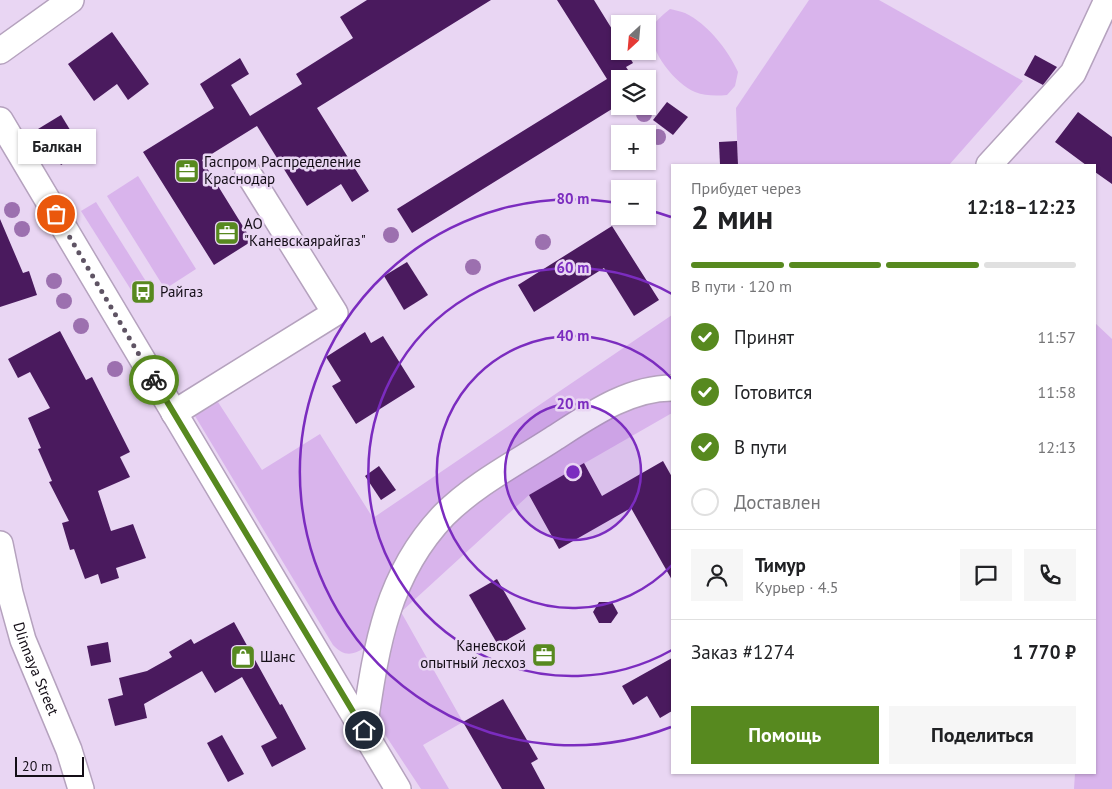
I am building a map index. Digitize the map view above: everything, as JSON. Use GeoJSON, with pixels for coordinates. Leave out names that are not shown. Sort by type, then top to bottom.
{"type":"FeatureCollection","features":[{"type":"Feature","properties":{"kind":"street"},"geometry":{"type":"LineString","coordinates":[[0,52],[71,0]]}},
{"type":"Feature","properties":{"kind":"street"},"geometry":{"type":"LineString","coordinates":[[990,164],[1073,73],[1108,0]]}},
{"type":"Feature","properties":{"kind":"street"},"geometry":{"type":"LineString","coordinates":[[0,120],[398,789]]}},
{"type":"Feature","properties":{"kind":"street"},"geometry":{"type":"LineString","coordinates":[[174,413],[335,313],[248,174]]}},
{"type":"Feature","properties":{"kind":"street"},"geometry":{"type":"LineString","coordinates":[[364,730],[376,647],[395,588],[416,550],[440,520],[478,487],[600,410],[643,391],[671,388]]}},
{"type":"Feature","properties":{"kind":"street","name":"Dlinnaya Street"},"geometry":{"type":"LineString","coordinates":[[0,544],[10,593],[23,640],[69,750],[81,789]]}},
{"type":"Feature","properties":{"kind":"shaded area"},"geometry":{"type":"Polygon","coordinates":[[[809,0],[879,0],[1023,81],[950,164],[738,164],[736,108],[809,0]]]}},
{"type":"Feature","properties":{"kind":"shaded area"},"geometry":{"type":"Polygon","coordinates":[[[670,9],[685,13],[702,24],[716,38],[729,55],[738,72],[735,86],[727,95],[695,92],[672,75],[656,50],[656,22],[670,9]]]}},
{"type":"Feature","properties":{"kind":"shaded area"},"geometry":{"type":"Polygon","coordinates":[[[138,176],[196,269],[165,289],[107,196],[138,176]]]}},
{"type":"Feature","properties":{"kind":"shaded area"},"geometry":{"type":"Polygon","coordinates":[[[96,202],[147,283],[133,293],[81,211],[96,202]]]}},
{"type":"Feature","properties":{"kind":"shaded area"},"geometry":{"type":"Polygon","coordinates":[[[671,316],[671,380],[472,481],[364,648],[348,654],[340,651],[333,645],[195,416],[218,402],[262,470],[320,434],[373,518],[671,316]]]}},
{"type":"Feature","properties":{"kind":"shaded area"},"geometry":{"type":"Polygon","coordinates":[[[1096,324],[1112,339],[1112,789],[1074,789],[1075,774],[1096,774],[1096,324]]]}},
{"type":"Feature","properties":{"kind":"shaded area"},"geometry":{"type":"Polygon","coordinates":[[[671,396],[671,414],[529,495],[401,612],[463,722],[423,745],[449,789],[421,789],[380,727],[374,712],[386,630],[442,526],[607,413],[671,396]]]}},
{"type":"Feature","properties":{"kind":"building"},"geometry":{"type":"Polygon","coordinates":[[[367,0],[491,0],[317,108],[369,191],[352,202],[341,184],[307,206],[257,126],[202,160],[252,241],[214,265],[143,152],[214,108],[200,84],[240,58],[249,74],[231,85],[250,116],[302,84],[296,74],[353,38],[340,17],[367,0]]]}},
{"type":"Feature","properties":{"kind":"building"},"geometry":{"type":"Polygon","coordinates":[[[557,0],[594,0],[611,27],[611,60],[631,60],[633,63],[626,67],[628,70],[611,70],[611,110],[412,233],[397,209],[607,79],[557,0]]]}},
{"type":"Feature","properties":{"kind":"building"},"geometry":{"type":"Polygon","coordinates":[[[112,32],[149,84],[128,100],[117,84],[94,101],[68,64],[112,32]]]}},
{"type":"Feature","properties":{"kind":"building"},"geometry":{"type":"Polygon","coordinates":[[[1035,55],[1057,67],[1043,85],[1024,75],[1035,55]]]}},
{"type":"Feature","properties":{"kind":"building"},"geometry":{"type":"Polygon","coordinates":[[[667,102],[688,117],[673,135],[653,120],[667,102]]]}},
{"type":"Feature","properties":{"kind":"building"},"geometry":{"type":"Polygon","coordinates":[[[1078,112],[1112,137],[1112,184],[1096,173],[1096,164],[1085,164],[1055,142],[1078,112]]]}},
{"type":"Feature","properties":{"kind":"building"},"geometry":{"type":"Polygon","coordinates":[[[61,115],[83,151],[61,165],[38,129],[61,115]]]}},
{"type":"Feature","properties":{"kind":"building"},"geometry":{"type":"Polygon","coordinates":[[[737,141],[738,164],[720,164],[719,142],[737,141]]]}},
{"type":"Feature","properties":{"kind":"building"},"geometry":{"type":"Polygon","coordinates":[[[0,219],[23,273],[29,271],[37,295],[0,307],[0,219]]]}},
{"type":"Feature","properties":{"kind":"building"},"geometry":{"type":"Polygon","coordinates":[[[612,226],[659,300],[634,316],[604,268],[534,312],[518,285],[612,226]]]}},
{"type":"Feature","properties":{"kind":"building"},"geometry":{"type":"Polygon","coordinates":[[[407,262],[428,295],[404,310],[384,276],[407,262]]]}},
{"type":"Feature","properties":{"kind":"building"},"geometry":{"type":"Polygon","coordinates":[[[60,331],[86,380],[92,377],[130,452],[120,457],[130,477],[98,491],[111,531],[133,524],[146,558],[116,568],[119,578],[101,584],[98,574],[85,579],[74,549],[70,550],[62,523],[69,521],[49,482],[52,481],[38,449],[41,448],[28,418],[50,408],[30,372],[18,378],[8,359],[60,331]]]}},
{"type":"Feature","properties":{"kind":"building"},"geometry":{"type":"Polygon","coordinates":[[[365,332],[371,343],[383,336],[415,387],[356,424],[332,386],[341,381],[326,357],[365,332]]]}},
{"type":"Feature","properties":{"kind":"building"},"geometry":{"type":"Polygon","coordinates":[[[663,461],[671,475],[671,578],[631,508],[559,549],[529,495],[584,463],[602,496],[663,461]]]}},
{"type":"Feature","properties":{"kind":"building"},"geometry":{"type":"Polygon","coordinates":[[[379,466],[396,490],[381,500],[365,476],[379,466]]]}},
{"type":"Feature","properties":{"kind":"building"},"geometry":{"type":"Polygon","coordinates":[[[497,579],[526,629],[498,645],[469,595],[497,579]]]}},
{"type":"Feature","properties":{"kind":"building"},"geometry":{"type":"Polygon","coordinates":[[[599,602],[612,602],[618,613],[611,623],[599,623],[593,612],[599,602]]]}},
{"type":"Feature","properties":{"kind":"building"},"geometry":{"type":"Polygon","coordinates":[[[234,622],[306,749],[272,767],[261,746],[277,738],[242,677],[215,693],[202,671],[144,704],[147,718],[115,726],[108,699],[123,695],[119,678],[147,671],[172,657],[169,652],[191,639],[194,644],[234,622]]]}},
{"type":"Feature","properties":{"kind":"building"},"geometry":{"type":"Polygon","coordinates":[[[108,642],[111,662],[91,666],[87,646],[108,642]]]}},
{"type":"Feature","properties":{"kind":"building"},"geometry":{"type":"Polygon","coordinates":[[[671,659],[671,712],[660,718],[647,696],[633,705],[622,686],[671,659]]]}},
{"type":"Feature","properties":{"kind":"building"},"geometry":{"type":"Polygon","coordinates":[[[503,699],[538,759],[531,763],[545,789],[502,789],[463,722],[503,699]]]}},
{"type":"Feature","properties":{"kind":"building"},"geometry":{"type":"Polygon","coordinates":[[[222,735],[244,774],[228,782],[207,743],[222,735]]]}},
{"type":"Feature","properties":{"kind":"way so far"},"geometry":{"type":"LineString","coordinates":[[56,214],[154,380]]}},
{"type":"Feature","properties":{"kind":"place","name":"Гаспром Распределение Краснодар"},"geometry":{"type":"Point","coordinates":[187,171]}},
{"type":"Feature","properties":{"kind":"place","name":"Балкан"},"geometry":{"type":"Point","coordinates":[56,214]}},
{"type":"Feature","properties":{"kind":"place","name":"АО \"Каневскаярайгаз\""},"geometry":{"type":"Point","coordinates":[227,233]}},
{"type":"Feature","properties":{"kind":"place","name":"Райгаз"},"geometry":{"type":"Point","coordinates":[143,292]}},
{"type":"Feature","properties":{"kind":"place","name":"Каневской опытный лесхоз"},"geometry":{"type":"Point","coordinates":[544,655]}},
{"type":"Feature","properties":{"kind":"place","name":"Шанс"},"geometry":{"type":"Point","coordinates":[243,657]}},
{"type":"Feature","properties":{"kind":"route"},"geometry":{"type":"LineString","coordinates":[[154,380],[364,730]]}}]}
